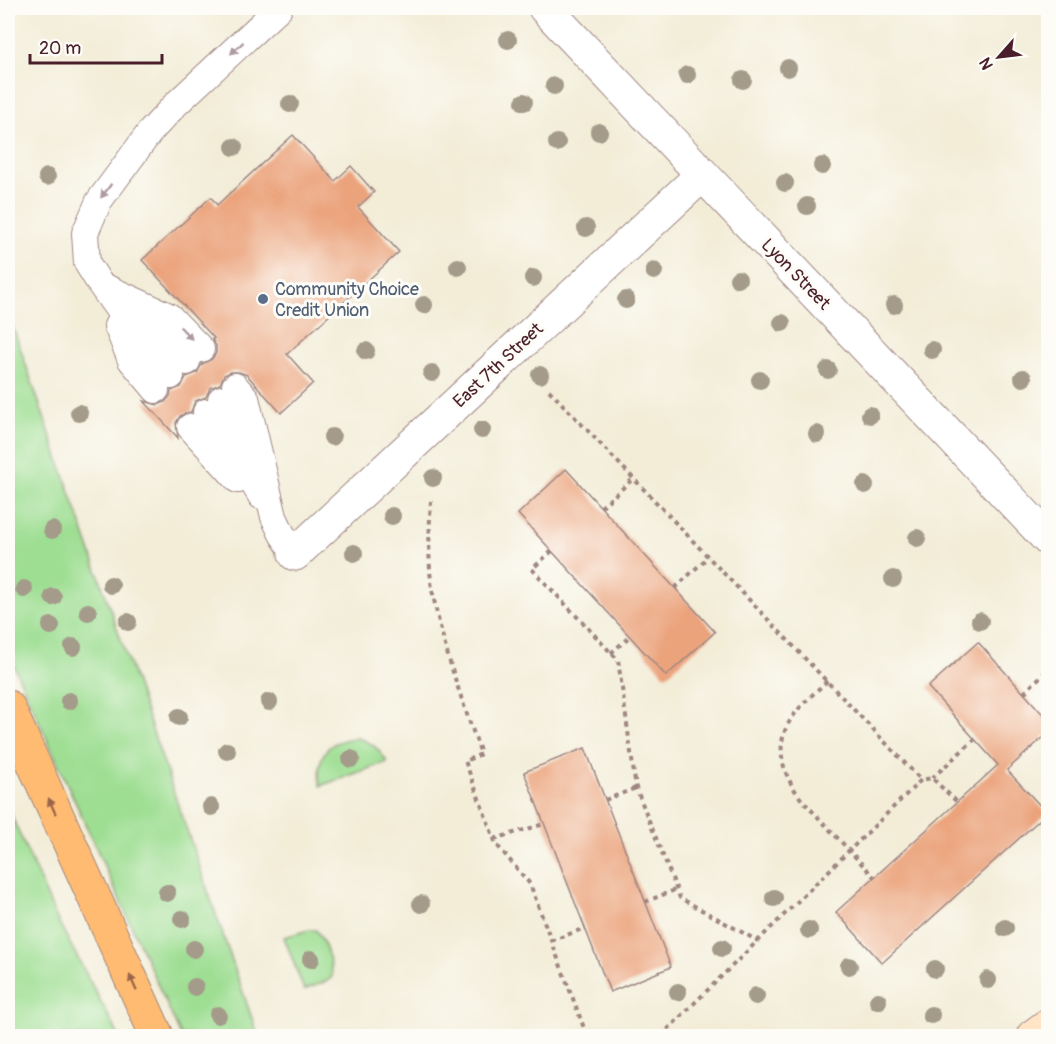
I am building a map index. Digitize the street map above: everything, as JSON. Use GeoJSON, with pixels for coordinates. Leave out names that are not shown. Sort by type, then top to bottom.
{"type":"FeatureCollection","features":[{"type":"Feature","properties":{"kind":"highway"},"geometry":{"type":"LineString","coordinates":[[8,707],[157,1036]]}},
{"type":"Feature","properties":{"kind":"main road"},"geometry":{"type":"LineString","coordinates":[[1033,1036],[1048,1025]]}},
{"type":"Feature","properties":{"kind":"street","name":"Lyon Street"},"geometry":{"type":"LineString","coordinates":[[545,8],[1048,539]]}},
{"type":"Feature","properties":{"kind":"street","name":"East 7th Street"},"geometry":{"type":"LineString","coordinates":[[295,554],[702,175]]}},
{"type":"Feature","properties":{"kind":"lane"},"geometry":{"type":"LineString","coordinates":[[100,284],[156,328],[179,369],[131,360],[100,284],[87,263],[85,233],[99,201],[150,132],[175,105],[279,8]]}},
{"type":"Feature","properties":{"kind":"lane"},"geometry":{"type":"LineString","coordinates":[[274,517],[246,398],[213,406],[282,534],[295,554]]}},
{"type":"Feature","properties":{"kind":"path"},"geometry":{"type":"LineString","coordinates":[[549,390],[921,780]]}},
{"type":"Feature","properties":{"kind":"path"},"geometry":{"type":"LineString","coordinates":[[601,507],[633,479]]}},
{"type":"Feature","properties":{"kind":"path"},"geometry":{"type":"LineString","coordinates":[[430,501],[428,544],[432,589],[449,662],[481,754],[465,761],[494,839],[530,884],[586,1036]]}},
{"type":"Feature","properties":{"kind":"path"},"geometry":{"type":"LineString","coordinates":[[552,551],[532,569],[618,660],[636,788],[680,898],[758,941]]}},
{"type":"Feature","properties":{"kind":"path"},"geometry":{"type":"LineString","coordinates":[[675,588],[708,557]]}},
{"type":"Feature","properties":{"kind":"path"},"geometry":{"type":"LineString","coordinates":[[611,653],[630,636]]}},
{"type":"Feature","properties":{"kind":"path"},"geometry":{"type":"LineString","coordinates":[[1024,693],[1048,669]]}},
{"type":"Feature","properties":{"kind":"path"},"geometry":{"type":"LineString","coordinates":[[827,681],[794,715],[786,729],[781,751],[782,766],[791,787],[874,877]]}},
{"type":"Feature","properties":{"kind":"path"},"geometry":{"type":"LineString","coordinates":[[661,1036],[921,780],[932,778],[975,739]]}},
{"type":"Feature","properties":{"kind":"path"},"geometry":{"type":"LineString","coordinates":[[932,778],[957,802]]}},
{"type":"Feature","properties":{"kind":"path"},"geometry":{"type":"LineString","coordinates":[[605,800],[636,788]]}},
{"type":"Feature","properties":{"kind":"path"},"geometry":{"type":"LineString","coordinates":[[494,839],[544,824]]}},
{"type":"Feature","properties":{"kind":"path"},"geometry":{"type":"LineString","coordinates":[[645,902],[677,889]]}},
{"type":"Feature","properties":{"kind":"path"},"geometry":{"type":"LineString","coordinates":[[551,941],[585,928]]}},
{"type":"Feature","properties":{"kind":"green space"},"geometry":{"type":"Polygon","coordinates":[[[8,313],[258,1036],[181,1036],[8,653],[8,313]]]}},
{"type":"Feature","properties":{"kind":"green space"},"geometry":{"type":"Polygon","coordinates":[[[357,738],[375,747],[387,762],[320,786],[320,766],[325,752],[338,742],[357,738]]]}},
{"type":"Feature","properties":{"kind":"green space"},"geometry":{"type":"Polygon","coordinates":[[[8,808],[57,919],[119,1036],[8,1036],[8,808]]]}},
{"type":"Feature","properties":{"kind":"green space"},"geometry":{"type":"Polygon","coordinates":[[[316,930],[322,940],[329,959],[332,977],[304,990],[284,937],[316,930]]]}},
{"type":"Feature","properties":{"kind":"building","name":"Community Choice Credit Union"},"geometry":{"type":"Polygon","coordinates":[[[293,135],[335,181],[351,166],[374,192],[358,207],[399,252],[287,354],[313,383],[281,413],[247,375],[231,372],[224,375],[220,384],[210,388],[206,397],[195,401],[191,412],[180,416],[176,423],[178,438],[144,401],[158,405],[165,402],[171,391],[181,387],[186,377],[197,373],[202,364],[212,359],[216,353],[216,346],[212,339],[214,338],[142,260],[211,197],[217,205],[293,135]]]}},
{"type":"Feature","properties":{"kind":"building"},"geometry":{"type":"Polygon","coordinates":[[[566,469],[715,632],[666,676],[518,514],[566,469]]]}},
{"type":"Feature","properties":{"kind":"building"},"geometry":{"type":"Polygon","coordinates":[[[978,642],[1048,720],[1048,733],[1007,770],[1047,813],[882,963],[836,912],[998,765],[928,687],[978,642]]]}},
{"type":"Feature","properties":{"kind":"building"},"geometry":{"type":"Polygon","coordinates":[[[585,748],[671,967],[610,992],[524,772],[585,748]]]}},
{"type":"Feature","properties":{"kind":"place","name":"Community Choice Credit Union"},"geometry":{"type":"Point","coordinates":[263,299]}}]}
